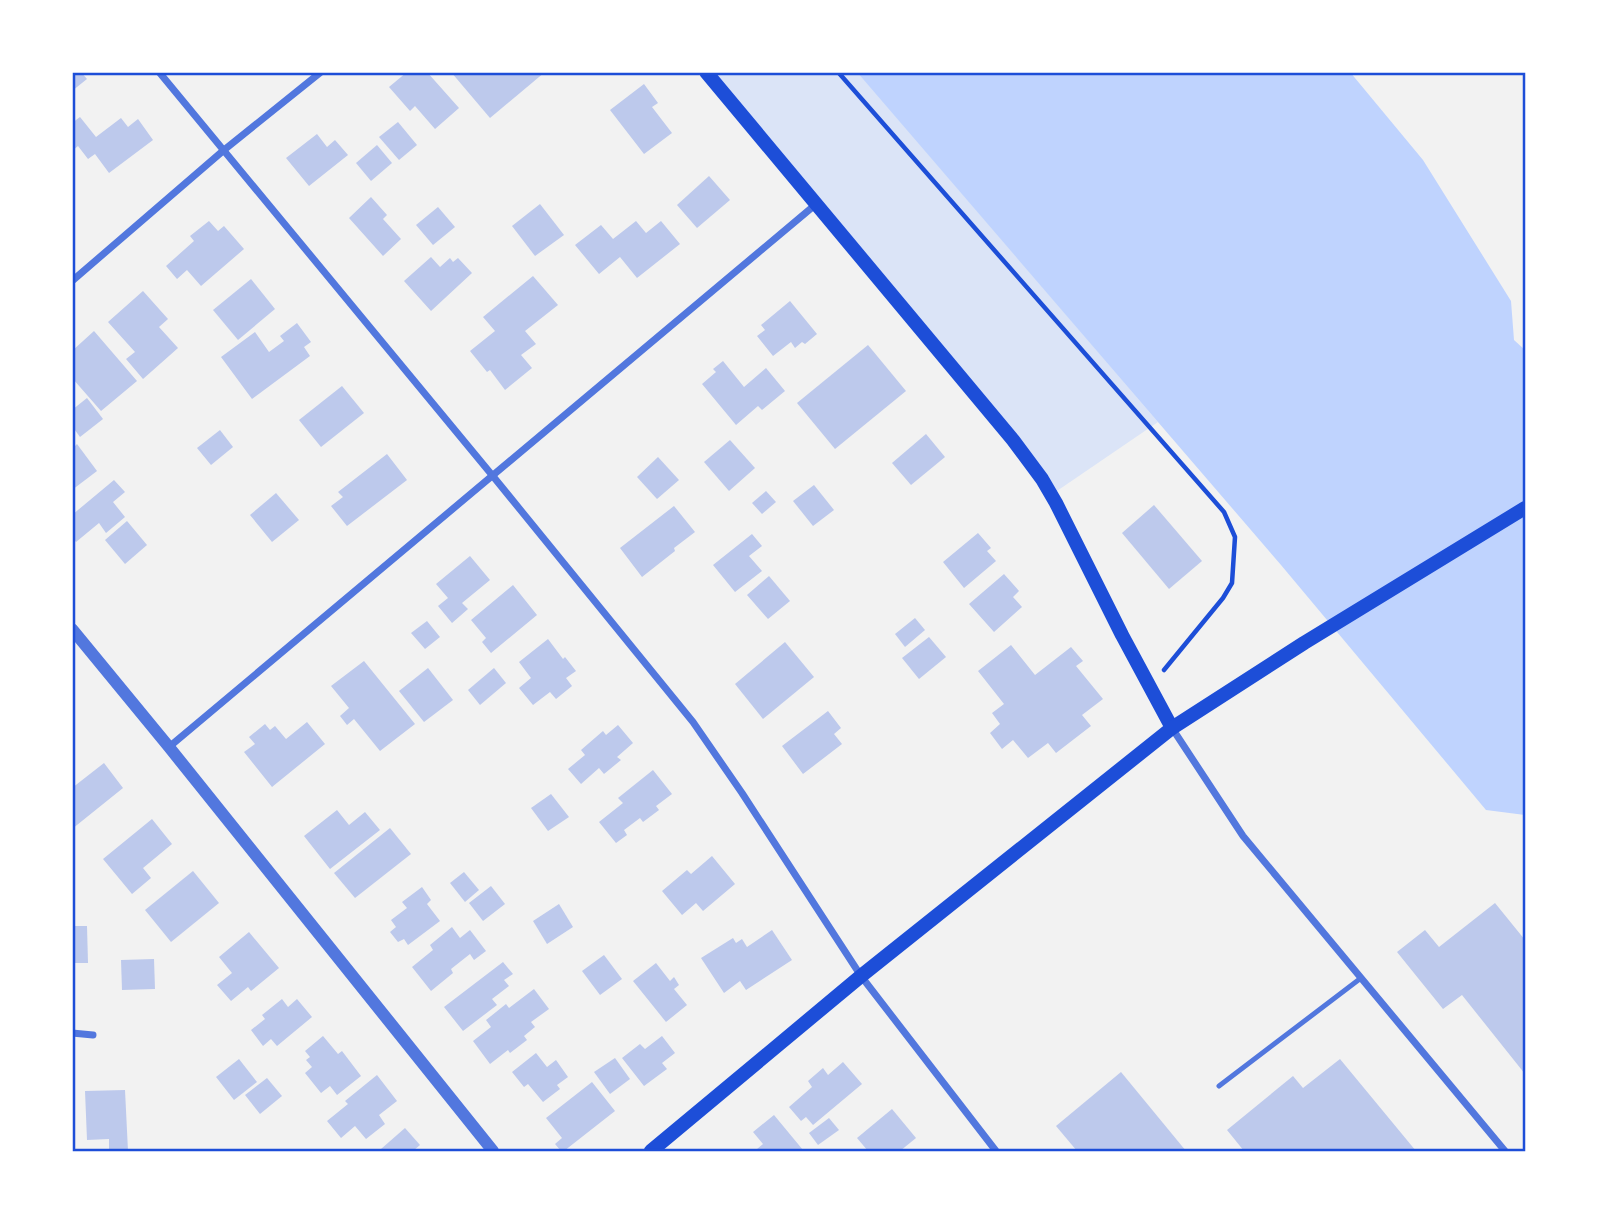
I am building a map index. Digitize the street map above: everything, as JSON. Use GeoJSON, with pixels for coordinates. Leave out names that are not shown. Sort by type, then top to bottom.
{"type":"FeatureCollection","features":[{"type":"Feature","properties":{"kind":"main road"},"geometry":{"type":"LineString","coordinates":[[706,72],[1013,440],[1042,479],[1172,727]]}},
{"type":"Feature","properties":{"kind":"main road"},"geometry":{"type":"LineString","coordinates":[[651,1151],[861,976],[1172,727],[1304,643],[1525,509]]}},
{"type":"Feature","properties":{"kind":"street"},"geometry":{"type":"LineString","coordinates":[[159,72],[693,722],[861,976],[996,1151]]}},
{"type":"Feature","properties":{"kind":"street"},"geometry":{"type":"LineString","coordinates":[[72,281],[224,150],[321,72]]}},
{"type":"Feature","properties":{"kind":"street"},"geometry":{"type":"LineString","coordinates":[[169,747],[816,205]]}},
{"type":"Feature","properties":{"kind":"street"},"geometry":{"type":"LineString","coordinates":[[72,629],[493,1151]]}},
{"type":"Feature","properties":{"kind":"street"},"geometry":{"type":"LineString","coordinates":[[1172,727],[1243,836],[1506,1151]]}},
{"type":"Feature","properties":{"kind":"street"},"geometry":{"type":"LineString","coordinates":[[72,1033],[93,1035]]}},
{"type":"Feature","properties":{"kind":"lane"},"geometry":{"type":"LineString","coordinates":[[1219,1086],[1361,978]]}},
{"type":"Feature","properties":{"kind":"path"},"geometry":{"type":"LineString","coordinates":[[838,72],[1224,512],[1235,537],[1233,583],[1150,687]]}},
{"type":"Feature","properties":{"kind":"shaded area"},"geometry":{"type":"Polygon","coordinates":[[[706,72],[858,72],[1158,422],[1051,495],[706,72]]]}},
{"type":"Feature","properties":{"kind":"water"},"geometry":{"type":"Polygon","coordinates":[[[857,72],[1350,72],[1423,160],[1511,301],[1514,340],[1525,350],[1525,815],[1486,810],[1281,565],[857,72]]]}},
{"type":"Feature","properties":{"kind":"building"},"geometry":{"type":"Polygon","coordinates":[[[72,72],[81,72],[87,79],[72,91],[72,72]]]}},
{"type":"Feature","properties":{"kind":"building"},"geometry":{"type":"Polygon","coordinates":[[[407,72],[427,72],[459,108],[435,129],[415,106],[410,111],[389,87],[407,72]]]}},
{"type":"Feature","properties":{"kind":"building"},"geometry":{"type":"Polygon","coordinates":[[[451,72],[545,72],[490,118],[451,72]]]}},
{"type":"Feature","properties":{"kind":"building"},"geometry":{"type":"Polygon","coordinates":[[[644,84],[658,103],[652,107],[672,133],[644,154],[610,110],[644,84]]]}},
{"type":"Feature","properties":{"kind":"building"},"geometry":{"type":"Polygon","coordinates":[[[80,117],[96,137],[121,118],[128,127],[138,119],[153,140],[109,173],[95,154],[88,159],[78,146],[72,151],[72,123],[80,117]]]}},
{"type":"Feature","properties":{"kind":"building"},"geometry":{"type":"Polygon","coordinates":[[[398,122],[417,145],[399,160],[379,137],[398,122]]]}},
{"type":"Feature","properties":{"kind":"building"},"geometry":{"type":"Polygon","coordinates":[[[317,134],[327,147],[335,140],[348,155],[309,186],[286,158],[317,134]]]}},
{"type":"Feature","properties":{"kind":"building"},"geometry":{"type":"Polygon","coordinates":[[[377,145],[392,163],[371,181],[356,163],[377,145]]]}},
{"type":"Feature","properties":{"kind":"building"},"geometry":{"type":"Polygon","coordinates":[[[709,176],[730,200],[697,228],[677,205],[709,176]]]}},
{"type":"Feature","properties":{"kind":"building"},"geometry":{"type":"Polygon","coordinates":[[[371,197],[387,215],[383,219],[401,239],[383,256],[349,218],[371,197]]]}},
{"type":"Feature","properties":{"kind":"building"},"geometry":{"type":"Polygon","coordinates":[[[540,204],[564,235],[535,256],[512,226],[540,204]]]}},
{"type":"Feature","properties":{"kind":"building"},"geometry":{"type":"Polygon","coordinates":[[[438,207],[455,227],[433,245],[416,225],[438,207]]]}},
{"type":"Feature","properties":{"kind":"building"},"geometry":{"type":"Polygon","coordinates":[[[209,221],[218,231],[224,226],[244,249],[201,286],[187,270],[177,279],[166,266],[194,241],[190,236],[209,221]]]}},
{"type":"Feature","properties":{"kind":"building"},"geometry":{"type":"Polygon","coordinates":[[[636,221],[646,233],[661,221],[680,244],[637,278],[620,257],[599,274],[575,245],[601,225],[613,239],[636,221]]]}},
{"type":"Feature","properties":{"kind":"building"},"geometry":{"type":"Polygon","coordinates":[[[431,257],[440,267],[450,258],[453,262],[458,258],[472,273],[431,311],[404,281],[431,257]]]}},
{"type":"Feature","properties":{"kind":"building"},"geometry":{"type":"Polygon","coordinates":[[[533,276],[558,305],[525,331],[536,344],[521,355],[532,368],[505,390],[490,370],[487,372],[470,351],[495,331],[483,317],[533,276]]]}},
{"type":"Feature","properties":{"kind":"building"},"geometry":{"type":"Polygon","coordinates":[[[251,279],[275,309],[238,340],[213,310],[251,279]]]}},
{"type":"Feature","properties":{"kind":"building"},"geometry":{"type":"Polygon","coordinates":[[[143,291],[168,319],[159,327],[178,348],[143,379],[126,359],[135,352],[108,322],[143,291]]]}},
{"type":"Feature","properties":{"kind":"building"},"geometry":{"type":"Polygon","coordinates":[[[790,301],[817,334],[795,348],[791,342],[773,356],[757,336],[765,330],[761,325],[790,301]]]}},
{"type":"Feature","properties":{"kind":"building"},"geometry":{"type":"Polygon","coordinates":[[[297,323],[311,342],[304,347],[310,356],[252,399],[221,357],[255,332],[269,352],[284,341],[280,336],[297,323]]]}},
{"type":"Feature","properties":{"kind":"building"},"geometry":{"type":"Polygon","coordinates":[[[94,331],[137,381],[101,411],[72,380],[72,351],[94,331]]]}},
{"type":"Feature","properties":{"kind":"building"},"geometry":{"type":"Polygon","coordinates":[[[868,345],[906,391],[835,449],[797,403],[868,345]]]}},
{"type":"Feature","properties":{"kind":"building"},"geometry":{"type":"Polygon","coordinates":[[[723,361],[744,387],[766,368],[785,391],[762,410],[758,406],[736,425],[702,384],[716,372],[713,369],[723,361]]]}},
{"type":"Feature","properties":{"kind":"building"},"geometry":{"type":"Polygon","coordinates":[[[342,386],[364,413],[321,447],[299,420],[342,386]]]}},
{"type":"Feature","properties":{"kind":"building"},"geometry":{"type":"Polygon","coordinates":[[[87,398],[103,419],[80,437],[72,426],[72,410],[87,398]]]}},
{"type":"Feature","properties":{"kind":"building"},"geometry":{"type":"Polygon","coordinates":[[[220,430],[233,447],[211,465],[197,448],[220,430]]]}},
{"type":"Feature","properties":{"kind":"building"},"geometry":{"type":"Polygon","coordinates":[[[926,434],[945,457],[911,485],[892,463],[926,434]]]}},
{"type":"Feature","properties":{"kind":"building"},"geometry":{"type":"Polygon","coordinates":[[[730,440],[755,468],[729,491],[704,462],[730,440]]]}},
{"type":"Feature","properties":{"kind":"building"},"geometry":{"type":"Polygon","coordinates":[[[77,444],[97,471],[72,490],[72,449],[77,444]]]}},
{"type":"Feature","properties":{"kind":"building"},"geometry":{"type":"Polygon","coordinates":[[[387,454],[407,480],[347,526],[331,506],[343,497],[338,492],[387,454]]]}},
{"type":"Feature","properties":{"kind":"building"},"geometry":{"type":"Polygon","coordinates":[[[658,457],[679,480],[657,499],[637,477],[658,457]]]}},
{"type":"Feature","properties":{"kind":"building"},"geometry":{"type":"Polygon","coordinates":[[[114,480],[125,492],[113,502],[125,517],[106,533],[99,523],[76,542],[72,537],[72,515],[114,480]]]}},
{"type":"Feature","properties":{"kind":"building"},"geometry":{"type":"Polygon","coordinates":[[[814,485],[834,510],[813,526],[793,501],[814,485]]]}},
{"type":"Feature","properties":{"kind":"building"},"geometry":{"type":"Polygon","coordinates":[[[766,491],[776,502],[762,514],[752,503],[766,491]]]}},
{"type":"Feature","properties":{"kind":"building"},"geometry":{"type":"Polygon","coordinates":[[[276,493],[299,520],[272,542],[250,515],[276,493]]]}},
{"type":"Feature","properties":{"kind":"building"},"geometry":{"type":"Polygon","coordinates":[[[1154,505],[1202,561],[1169,589],[1122,533],[1154,505]]]}},
{"type":"Feature","properties":{"kind":"building"},"geometry":{"type":"Polygon","coordinates":[[[674,506],[695,532],[642,577],[620,548],[674,506]]]}},
{"type":"Feature","properties":{"kind":"building"},"geometry":{"type":"Polygon","coordinates":[[[127,521],[147,545],[125,564],[105,540],[127,521]]]}},
{"type":"Feature","properties":{"kind":"building"},"geometry":{"type":"Polygon","coordinates":[[[978,533],[991,548],[987,551],[996,561],[964,588],[943,562],[978,533]]]}},
{"type":"Feature","properties":{"kind":"building"},"geometry":{"type":"Polygon","coordinates":[[[752,534],[762,546],[749,556],[762,571],[735,592],[713,565],[752,534]]]}},
{"type":"Feature","properties":{"kind":"building"},"geometry":{"type":"Polygon","coordinates":[[[470,556],[490,580],[462,603],[468,609],[452,623],[438,606],[448,598],[436,584],[470,556]]]}},
{"type":"Feature","properties":{"kind":"building"},"geometry":{"type":"Polygon","coordinates":[[[1004,574],[1019,591],[1013,597],[1022,607],[994,632],[969,604],[1004,574]]]}},
{"type":"Feature","properties":{"kind":"building"},"geometry":{"type":"Polygon","coordinates":[[[769,576],[790,601],[768,619],[747,595],[769,576]]]}},
{"type":"Feature","properties":{"kind":"building"},"geometry":{"type":"Polygon","coordinates":[[[513,585],[537,615],[491,653],[482,642],[486,638],[471,620],[513,585]]]}},
{"type":"Feature","properties":{"kind":"building"},"geometry":{"type":"Polygon","coordinates":[[[915,618],[925,630],[905,647],[895,634],[915,618]]]}},
{"type":"Feature","properties":{"kind":"building"},"geometry":{"type":"Polygon","coordinates":[[[427,621],[440,637],[425,649],[411,633],[427,621]]]}},
{"type":"Feature","properties":{"kind":"building"},"geometry":{"type":"Polygon","coordinates":[[[929,637],[946,657],[919,679],[902,658],[929,637]]]}},
{"type":"Feature","properties":{"kind":"building"},"geometry":{"type":"Polygon","coordinates":[[[548,639],[576,671],[566,678],[572,686],[556,699],[550,692],[533,705],[519,688],[531,678],[519,662],[548,639]]]}},
{"type":"Feature","properties":{"kind":"building"},"geometry":{"type":"Polygon","coordinates":[[[785,642],[814,677],[763,719],[735,684],[785,642]]]}},
{"type":"Feature","properties":{"kind":"building"},"geometry":{"type":"Polygon","coordinates":[[[1011,645],[1035,675],[1071,647],[1083,661],[1076,666],[1103,699],[1082,715],[1091,726],[1056,753],[1048,743],[1028,758],[1013,740],[1002,749],[990,733],[1000,724],[992,713],[1004,704],[978,671],[1011,645]]]}},
{"type":"Feature","properties":{"kind":"building"},"geometry":{"type":"Polygon","coordinates":[[[364,661],[415,724],[380,751],[354,719],[347,725],[340,716],[349,708],[331,686],[364,661]]]}},
{"type":"Feature","properties":{"kind":"building"},"geometry":{"type":"Polygon","coordinates":[[[428,668],[453,700],[424,722],[399,691],[428,668]]]}},
{"type":"Feature","properties":{"kind":"building"},"geometry":{"type":"Polygon","coordinates":[[[494,668],[506,683],[480,705],[468,690],[494,668]]]}},
{"type":"Feature","properties":{"kind":"building"},"geometry":{"type":"Polygon","coordinates":[[[828,711],[841,728],[834,734],[842,744],[803,774],[782,746],[828,711]]]}},
{"type":"Feature","properties":{"kind":"building"},"geometry":{"type":"Polygon","coordinates":[[[307,722],[325,744],[272,787],[244,752],[255,744],[249,737],[265,724],[270,730],[275,726],[286,739],[307,722]]]}},
{"type":"Feature","properties":{"kind":"building"},"geometry":{"type":"Polygon","coordinates":[[[618,725],[633,743],[617,757],[621,760],[604,774],[599,768],[581,784],[568,769],[585,755],[581,750],[603,731],[606,735],[618,725]]]}},
{"type":"Feature","properties":{"kind":"building"},"geometry":{"type":"Polygon","coordinates":[[[104,763],[123,788],[72,829],[72,797],[75,794],[72,788],[104,763]]]}},
{"type":"Feature","properties":{"kind":"building"},"geometry":{"type":"Polygon","coordinates":[[[653,770],[672,794],[656,806],[659,810],[643,822],[640,818],[624,830],[627,835],[616,843],[599,822],[623,803],[618,798],[653,770]]]}},
{"type":"Feature","properties":{"kind":"building"},"geometry":{"type":"Polygon","coordinates":[[[551,794],[569,817],[548,831],[531,808],[551,794]]]}},
{"type":"Feature","properties":{"kind":"building"},"geometry":{"type":"Polygon","coordinates":[[[337,810],[349,825],[365,812],[380,830],[330,869],[304,836],[337,810]]]}},
{"type":"Feature","properties":{"kind":"building"},"geometry":{"type":"Polygon","coordinates":[[[152,819],[172,844],[143,868],[151,878],[132,894],[103,859],[152,819]]]}},
{"type":"Feature","properties":{"kind":"building"},"geometry":{"type":"Polygon","coordinates":[[[390,828],[411,854],[355,898],[334,873],[390,828]]]}},
{"type":"Feature","properties":{"kind":"building"},"geometry":{"type":"Polygon","coordinates":[[[712,856],[735,884],[703,911],[696,903],[682,915],[662,891],[687,870],[691,874],[712,856]]]}},
{"type":"Feature","properties":{"kind":"building"},"geometry":{"type":"Polygon","coordinates":[[[193,871],[219,903],[171,942],[145,910],[193,871]]]}},
{"type":"Feature","properties":{"kind":"building"},"geometry":{"type":"Polygon","coordinates":[[[464,872],[479,890],[465,902],[450,883],[464,872]]]}},
{"type":"Feature","properties":{"kind":"building"},"geometry":{"type":"Polygon","coordinates":[[[491,886],[505,904],[483,921],[469,903],[491,886]]]}},
{"type":"Feature","properties":{"kind":"building"},"geometry":{"type":"Polygon","coordinates":[[[422,887],[431,900],[427,904],[440,921],[408,945],[404,939],[398,942],[390,932],[396,927],[391,920],[407,908],[402,902],[422,887]]]}},
{"type":"Feature","properties":{"kind":"building"},"geometry":{"type":"Polygon","coordinates":[[[1495,903],[1525,940],[1525,1074],[1462,995],[1443,1009],[1397,952],[1425,930],[1439,947],[1495,903]]]}},
{"type":"Feature","properties":{"kind":"building"},"geometry":{"type":"Polygon","coordinates":[[[559,904],[573,927],[547,944],[533,921],[559,904]]]}},
{"type":"Feature","properties":{"kind":"building"},"geometry":{"type":"Polygon","coordinates":[[[72,926],[87,926],[88,963],[72,963],[72,926]]]}},
{"type":"Feature","properties":{"kind":"building"},"geometry":{"type":"Polygon","coordinates":[[[452,927],[460,938],[470,930],[486,951],[474,960],[470,954],[451,969],[453,973],[431,991],[412,967],[433,950],[430,945],[452,927]]]}},
{"type":"Feature","properties":{"kind":"building"},"geometry":{"type":"Polygon","coordinates":[[[772,930],[792,960],[746,990],[740,981],[724,993],[701,958],[733,938],[736,943],[742,939],[747,947],[772,930]]]}},
{"type":"Feature","properties":{"kind":"building"},"geometry":{"type":"Polygon","coordinates":[[[249,932],[279,968],[251,991],[248,987],[231,1001],[217,985],[232,973],[219,957],[249,932]]]}},
{"type":"Feature","properties":{"kind":"building"},"geometry":{"type":"Polygon","coordinates":[[[604,955],[622,979],[600,995],[582,971],[604,955]]]}},
{"type":"Feature","properties":{"kind":"building"},"geometry":{"type":"Polygon","coordinates":[[[154,959],[155,989],[122,990],[121,960],[154,959]]]}},
{"type":"Feature","properties":{"kind":"building"},"geometry":{"type":"Polygon","coordinates":[[[503,962],[513,974],[504,980],[509,986],[492,999],[497,1005],[463,1031],[444,1007],[503,962]]]}},
{"type":"Feature","properties":{"kind":"building"},"geometry":{"type":"Polygon","coordinates":[[[656,963],[670,981],[674,977],[679,985],[674,989],[687,1005],[666,1022],[633,981],[656,963]]]}},
{"type":"Feature","properties":{"kind":"building"},"geometry":{"type":"Polygon","coordinates":[[[534,989],[549,1009],[531,1022],[535,1027],[524,1036],[527,1040],[490,1064],[473,1041],[491,1027],[486,1020],[506,1004],[509,1008],[534,989]]]}},
{"type":"Feature","properties":{"kind":"building"},"geometry":{"type":"Polygon","coordinates":[[[282,999],[288,1007],[297,999],[312,1017],[277,1046],[271,1039],[263,1046],[251,1030],[265,1019],[262,1015],[282,999]]]}},
{"type":"Feature","properties":{"kind":"building"},"geometry":{"type":"Polygon","coordinates":[[[323,1036],[338,1054],[342,1051],[361,1076],[337,1095],[330,1086],[321,1093],[305,1073],[312,1067],[306,1060],[310,1057],[305,1051],[323,1036]]]}},
{"type":"Feature","properties":{"kind":"building"},"geometry":{"type":"Polygon","coordinates":[[[662,1036],[675,1053],[662,1063],[667,1069],[644,1086],[622,1058],[640,1044],[645,1049],[662,1036]]]}},
{"type":"Feature","properties":{"kind":"building"},"geometry":{"type":"Polygon","coordinates":[[[536,1053],[547,1067],[556,1060],[568,1077],[557,1085],[560,1089],[543,1102],[528,1084],[524,1087],[512,1072],[536,1053]]]}},
{"type":"Feature","properties":{"kind":"building"},"geometry":{"type":"Polygon","coordinates":[[[615,1058],[630,1079],[610,1094],[594,1072],[615,1058]]]}},
{"type":"Feature","properties":{"kind":"building"},"geometry":{"type":"Polygon","coordinates":[[[239,1059],[257,1082],[234,1100],[216,1077],[239,1059]]]}},
{"type":"Feature","properties":{"kind":"building"},"geometry":{"type":"Polygon","coordinates":[[[1340,1059],[1416,1151],[1244,1151],[1227,1130],[1293,1076],[1303,1088],[1340,1059]]]}},
{"type":"Feature","properties":{"kind":"building"},"geometry":{"type":"Polygon","coordinates":[[[843,1062],[862,1084],[813,1125],[806,1117],[801,1121],[789,1107],[812,1087],[808,1081],[823,1068],[828,1075],[843,1062]]]}},
{"type":"Feature","properties":{"kind":"building"},"geometry":{"type":"Polygon","coordinates":[[[1121,1072],[1186,1151],[1077,1151],[1056,1126],[1121,1072]]]}},
{"type":"Feature","properties":{"kind":"building"},"geometry":{"type":"Polygon","coordinates":[[[377,1075],[397,1101],[379,1115],[385,1124],[366,1139],[355,1126],[341,1138],[327,1121],[348,1104],[345,1101],[377,1075]]]}},
{"type":"Feature","properties":{"kind":"building"},"geometry":{"type":"Polygon","coordinates":[[[267,1078],[282,1096],[260,1114],[245,1095],[267,1078]]]}},
{"type":"Feature","properties":{"kind":"building"},"geometry":{"type":"Polygon","coordinates":[[[592,1082],[615,1111],[561,1151],[555,1144],[562,1138],[546,1118],[592,1082]]]}},
{"type":"Feature","properties":{"kind":"building"},"geometry":{"type":"Polygon","coordinates":[[[125,1090],[128,1151],[109,1151],[109,1139],[87,1140],[85,1091],[125,1090]]]}},
{"type":"Feature","properties":{"kind":"building"},"geometry":{"type":"Polygon","coordinates":[[[892,1109],[916,1138],[900,1151],[868,1151],[857,1138],[892,1109]]]}},
{"type":"Feature","properties":{"kind":"building"},"geometry":{"type":"Polygon","coordinates":[[[774,1115],[803,1150],[757,1149],[763,1144],[753,1132],[774,1115]]]}},
{"type":"Feature","properties":{"kind":"building"},"geometry":{"type":"Polygon","coordinates":[[[829,1118],[839,1130],[818,1145],[809,1133],[829,1118]]]}},
{"type":"Feature","properties":{"kind":"building"},"geometry":{"type":"Polygon","coordinates":[[[405,1128],[420,1145],[413,1151],[381,1149],[405,1128]]]}}]}
